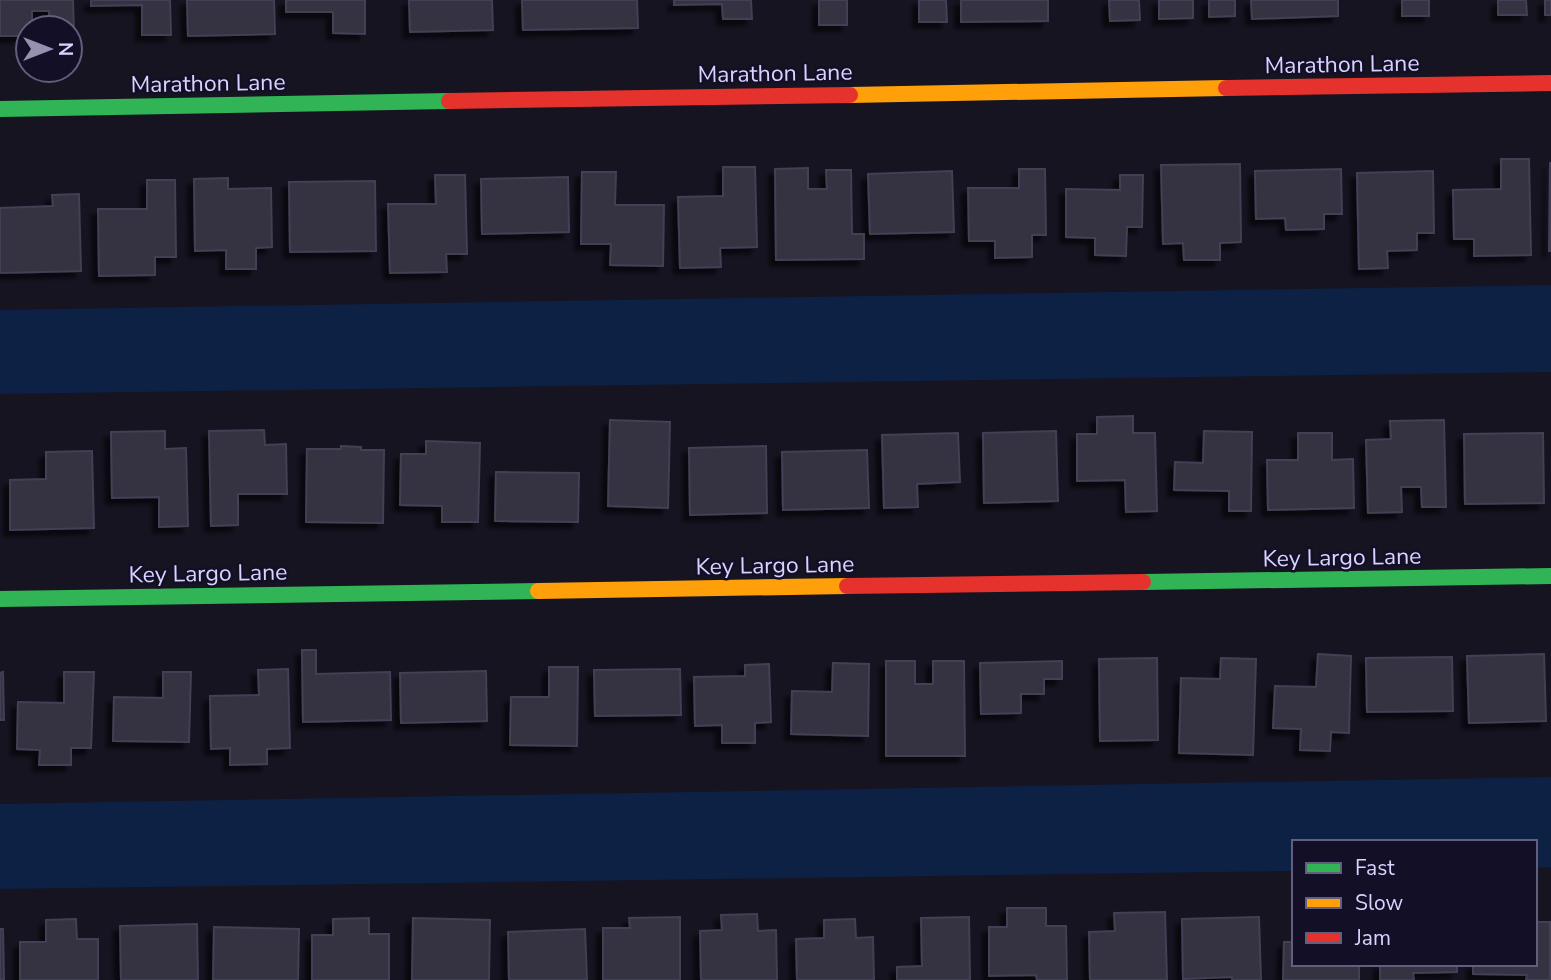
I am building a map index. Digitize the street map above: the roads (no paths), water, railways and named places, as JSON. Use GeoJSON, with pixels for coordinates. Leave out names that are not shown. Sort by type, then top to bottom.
{"type":"FeatureCollection","features":[{"type":"Feature","properties":{"kind":"street","name":"Marathon Lane"},"geometry":{"type":"LineString","coordinates":[[0,109],[1551,83]]}},
{"type":"Feature","properties":{"kind":"street","name":"Key Largo Lane"},"geometry":{"type":"LineString","coordinates":[[0,599],[1551,576]]}},
{"type":"Feature","properties":{"kind":"water"},"geometry":{"type":"Polygon","coordinates":[[[1551,285],[1551,372],[0,394],[0,310],[1551,285]]]}},
{"type":"Feature","properties":{"kind":"water"},"geometry":{"type":"Polygon","coordinates":[[[1551,777],[1551,867],[1537,868],[1537,840],[1292,840],[1292,871],[0,889],[0,804],[1551,777]]]}}]}
